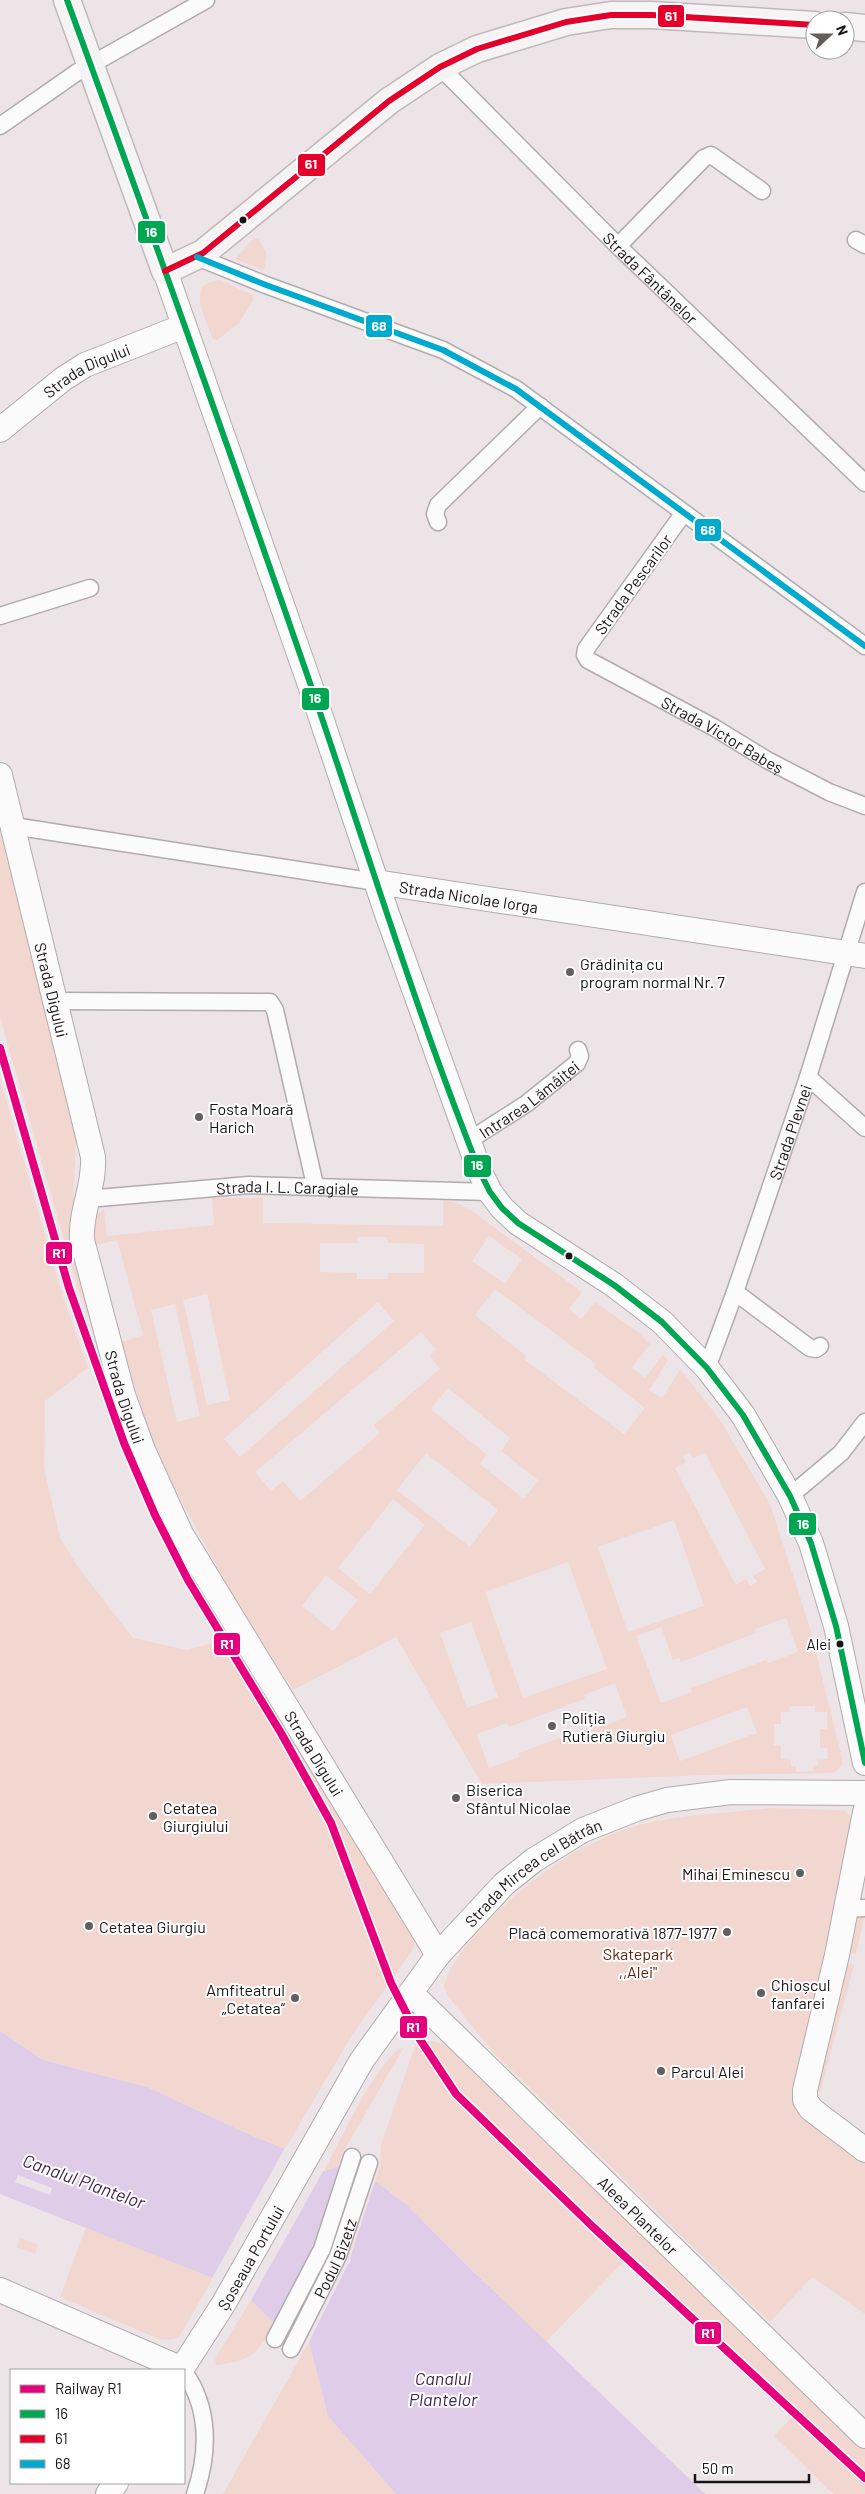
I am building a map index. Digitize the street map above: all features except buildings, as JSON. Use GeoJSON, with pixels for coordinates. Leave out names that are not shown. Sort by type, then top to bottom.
{"type":"FeatureCollection","features":[{"type":"Feature","properties":{"kind":"main road"},"geometry":{"type":"LineString","coordinates":[[67,0],[165,271],[309,682],[376,882],[468,1141],[490,1192],[502,1208],[518,1223],[589,1268],[662,1322],[707,1368],[743,1415],[790,1496],[811,1543],[827,1591],[865,1763]]}},
{"type":"Feature","properties":{"kind":"main road"},"geometry":{"type":"LineString","coordinates":[[165,271],[197,257],[354,128],[440,67],[497,42],[591,18],[652,15],[805,24]]}},
{"type":"Feature","properties":{"kind":"main road","name":"Strada Digului"},"geometry":{"type":"LineString","coordinates":[[0,430],[63,379],[85,365],[184,326]]}},
{"type":"Feature","properties":{"kind":"main road","name":"Strada Digului"},"geometry":{"type":"LineString","coordinates":[[0,775],[93,1157],[93,1181],[83,1216],[82,1240],[123,1395],[143,1450],[181,1534],[438,1956]]}},
{"type":"Feature","properties":{"kind":"main road","name":"Strada Nicolae Iorga"},"geometry":{"type":"LineString","coordinates":[[376,882],[856,955]]}},
{"type":"Feature","properties":{"kind":"main road","name":"Strada Mircea cel Bătrân"},"geometry":{"type":"LineString","coordinates":[[315,2142],[362,2060],[438,1956],[489,1898],[519,1871],[565,1840],[612,1818],[667,1800],[731,1792],[865,1793]]}},
{"type":"Feature","properties":{"kind":"main road"},"geometry":{"type":"LineString","coordinates":[[865,1812],[856,1909],[805,2090],[805,2100],[811,2109],[865,2150]]}},
{"type":"Feature","properties":{"kind":"main road","name":"Aleea Plantelor"},"geometry":{"type":"LineString","coordinates":[[411,1993],[865,2436]]}},
{"type":"Feature","properties":{"kind":"main road","name":"Șoseaua Portului"},"geometry":{"type":"LineString","coordinates":[[183,2369],[224,2303],[315,2142]]}},
{"type":"Feature","properties":{"kind":"main road"},"geometry":{"type":"LineString","coordinates":[[0,2290],[178,2369]]}},
{"type":"Feature","properties":{"kind":"street"},"geometry":{"type":"LineString","coordinates":[[0,126],[91,65],[206,0]]}},
{"type":"Feature","properties":{"kind":"street","name":"Strada Fântânelor"},"geometry":{"type":"LineString","coordinates":[[440,67],[618,246],[865,483]]}},
{"type":"Feature","properties":{"kind":"street"},"geometry":{"type":"LineString","coordinates":[[618,246],[704,158],[711,155],[762,191]]}},
{"type":"Feature","properties":{"kind":"street"},"geometry":{"type":"LineString","coordinates":[[197,257],[266,285],[443,350],[516,388],[683,514],[865,646]]}},
{"type":"Feature","properties":{"kind":"street"},"geometry":{"type":"LineString","coordinates":[[438,522],[435,514],[438,505],[540,406]]}},
{"type":"Feature","properties":{"kind":"street","name":"Strada Pescarilor"},"geometry":{"type":"LineString","coordinates":[[585,655],[586,649],[683,514]]}},
{"type":"Feature","properties":{"kind":"street"},"geometry":{"type":"LineString","coordinates":[[0,616],[90,588]]}},
{"type":"Feature","properties":{"kind":"street","name":"Strada Victor Babeș"},"geometry":{"type":"LineString","coordinates":[[585,655],[588,660],[715,728],[766,760],[829,792],[865,806]]}},
{"type":"Feature","properties":{"kind":"street","name":"Strada Nicolae Iorga"},"geometry":{"type":"LineString","coordinates":[[13,826],[376,882]]}},
{"type":"Feature","properties":{"kind":"street","name":"Strada Plevnei"},"geometry":{"type":"LineString","coordinates":[[707,1368],[735,1292],[808,1077],[856,955],[865,892]]}},
{"type":"Feature","properties":{"kind":"street"},"geometry":{"type":"LineString","coordinates":[[54,1001],[270,1002],[276,1010],[314,1185]]}},
{"type":"Feature","properties":{"kind":"street","name":"Intrarea Lămâiței"},"geometry":{"type":"LineString","coordinates":[[468,1141],[526,1104],[577,1063],[580,1056],[578,1050]]}},
{"type":"Feature","properties":{"kind":"street"},"geometry":{"type":"LineString","coordinates":[[808,1077],[865,1128]]}},
{"type":"Feature","properties":{"kind":"street","name":"Strada I. L. Caragiale"},"geometry":{"type":"LineString","coordinates":[[87,1199],[211,1187],[314,1185],[490,1192]]}},
{"type":"Feature","properties":{"kind":"street"},"geometry":{"type":"LineString","coordinates":[[735,1292],[810,1348],[816,1349],[820,1346]]}},
{"type":"Feature","properties":{"kind":"street"},"geometry":{"type":"LineString","coordinates":[[790,1496],[841,1453],[865,1422]]}},
{"type":"Feature","properties":{"kind":"street","name":"Podul Bizetz"},"geometry":{"type":"LineString","coordinates":[[275,2339],[322,2249],[352,2157]]}},
{"type":"Feature","properties":{"kind":"street","name":"Podul Bizetz"},"geometry":{"type":"LineString","coordinates":[[291,2349],[338,2256],[369,2163]]}},
{"type":"Feature","properties":{"kind":"street"},"geometry":{"type":"LineString","coordinates":[[185,2376],[198,2399],[205,2432],[203,2470],[195,2494]]}},
{"type":"Feature","properties":{"kind":"green space"},"geometry":{"type":"Polygon","coordinates":[[[254,238],[259,239],[267,254],[264,270],[235,259],[254,238]]]}},
{"type":"Feature","properties":{"kind":"green space"},"geometry":{"type":"Polygon","coordinates":[[[220,280],[252,295],[254,299],[239,323],[217,340],[213,339],[206,321],[200,303],[200,294],[209,283],[220,280]]]}},
{"type":"Feature","properties":{"kind":"green space"},"geometry":{"type":"Polygon","coordinates":[[[0,817],[76,1138],[73,1215],[103,1359],[77,1285],[0,1017],[0,817]]]}},
{"type":"Feature","properties":{"kind":"green space","name":"Cetatea Giurgiului"},"geometry":{"type":"Polygon","coordinates":[[[0,1079],[61,1291],[88,1368],[45,1401],[44,1468],[60,1538],[78,1567],[133,1638],[187,1650],[236,1637],[415,1941],[413,1950],[352,2035],[285,2149],[147,2087],[43,2060],[0,2031],[0,1079]]]}},
{"type":"Feature","properties":{"kind":"green space"},"geometry":{"type":"Polygon","coordinates":[[[212,1198],[263,1198],[263,1223],[443,1226],[443,1200],[457,1203],[472,1211],[582,1292],[569,1309],[581,1319],[595,1302],[638,1332],[650,1344],[632,1368],[645,1378],[663,1355],[668,1360],[649,1390],[662,1398],[680,1370],[720,1420],[770,1504],[810,1628],[842,1758],[842,1766],[834,1773],[705,1775],[482,1784],[396,1637],[293,1690],[244,1616],[164,1469],[143,1412],[121,1342],[143,1335],[117,1240],[95,1245],[92,1233],[95,1215],[104,1210],[107,1236],[214,1225],[212,1198]],[[489,1236],[472,1261],[505,1284],[522,1259],[489,1236]],[[357,1237],[357,1243],[320,1243],[320,1272],[357,1273],[357,1279],[388,1279],[388,1273],[424,1273],[424,1244],[388,1243],[387,1237],[357,1237]],[[495,1289],[475,1315],[526,1356],[524,1359],[624,1434],[645,1408],[593,1367],[596,1364],[495,1289]],[[207,1294],[183,1300],[207,1405],[230,1400],[207,1294]],[[378,1302],[224,1439],[240,1457],[394,1321],[378,1302]],[[175,1304],[151,1310],[177,1422],[200,1416],[175,1304]],[[421,1332],[255,1472],[271,1491],[283,1481],[300,1501],[380,1433],[374,1425],[440,1369],[429,1356],[436,1350],[421,1332]],[[448,1388],[431,1409],[487,1455],[480,1464],[524,1499],[538,1480],[501,1451],[510,1438],[448,1388]],[[690,1452],[683,1456],[686,1462],[675,1468],[736,1585],[746,1579],[750,1586],[757,1582],[753,1576],[765,1569],[705,1453],[693,1458],[690,1452]],[[426,1453],[397,1490],[470,1547],[498,1510],[426,1453]],[[393,1499],[338,1568],[370,1594],[425,1525],[393,1499]],[[674,1520],[598,1547],[628,1632],[704,1606],[674,1520]],[[568,1562],[485,1592],[523,1698],[607,1669],[568,1562]],[[326,1575],[302,1606],[333,1631],[358,1600],[326,1575]],[[786,1618],[755,1629],[756,1633],[681,1662],[679,1658],[673,1660],[661,1627],[636,1636],[661,1703],[692,1692],[691,1688],[766,1660],[768,1663],[798,1652],[786,1618]],[[471,1622],[440,1633],[467,1708],[498,1697],[471,1622]],[[615,1683],[584,1695],[585,1699],[509,1727],[507,1723],[477,1734],[489,1768],[520,1757],[519,1753],[595,1725],[597,1728],[627,1717],[615,1683]],[[790,1706],[789,1712],[781,1712],[781,1724],[774,1724],[774,1745],[781,1746],[781,1759],[791,1760],[791,1766],[796,1766],[796,1772],[813,1771],[813,1766],[818,1765],[818,1760],[828,1759],[827,1748],[820,1748],[820,1729],[827,1729],[827,1712],[815,1712],[815,1706],[790,1706]],[[747,1707],[671,1735],[680,1761],[757,1733],[747,1707]]]}},
{"type":"Feature","properties":{"kind":"green space","name":"Parcul Alei"},"geometry":{"type":"Polygon","coordinates":[[[770,1808],[837,1810],[845,1811],[852,1818],[864,1818],[805,2090],[865,2150],[865,2314],[812,2277],[770,2322],[493,2052],[448,1996],[444,1987],[455,1961],[501,1909],[537,1878],[578,1851],[599,1840],[643,1824],[691,1816],[770,1808]]]}},
{"type":"Feature","properties":{"kind":"green space"},"geometry":{"type":"Polygon","coordinates":[[[865,1915],[856,1954],[848,1952],[857,1918],[865,1915]]]}},
{"type":"Feature","properties":{"kind":"green space"},"geometry":{"type":"Polygon","coordinates":[[[845,1963],[854,1965],[820,2093],[817,2090],[845,1963]]]}},
{"type":"Feature","properties":{"kind":"green space"},"geometry":{"type":"Polygon","coordinates":[[[420,2040],[436,2042],[451,2047],[650,2235],[865,2449],[865,2494],[834,2494],[827,2488],[774,2436],[791,2418],[624,2261],[546,2342],[407,2205],[375,2181],[380,2167],[381,2145],[416,2043],[420,2040]]]}},
{"type":"Feature","properties":{"kind":"green space"},"geometry":{"type":"Polygon","coordinates":[[[404,2047],[342,2154],[338,2167],[324,2171],[371,2083],[394,2054],[404,2047]]]}},
{"type":"Feature","properties":{"kind":"green space"},"geometry":{"type":"Polygon","coordinates":[[[86,2227],[213,2278],[179,2337],[171,2340],[159,2339],[60,2297],[86,2227]]]}},
{"type":"Feature","properties":{"kind":"green space"},"geometry":{"type":"Polygon","coordinates":[[[20,2238],[38,2245],[35,2254],[17,2247],[20,2238]]]}},
{"type":"Feature","properties":{"kind":"green space"},"geometry":{"type":"Polygon","coordinates":[[[251,2300],[274,2323],[263,2342],[252,2354],[238,2361],[216,2365],[215,2359],[251,2300]]]}},
{"type":"Feature","properties":{"kind":"green space"},"geometry":{"type":"Polygon","coordinates":[[[309,2342],[328,2416],[396,2494],[223,2494],[309,2342]]]}},
{"type":"Feature","properties":{"kind":"water","name":"Canalul Plantelor"},"geometry":{"type":"Polygon","coordinates":[[[0,2031],[43,2060],[147,2087],[285,2149],[324,2171],[338,2167],[375,2181],[407,2205],[705,2494],[396,2494],[328,2416],[309,2342],[274,2323],[251,2300],[213,2278],[0,2194],[0,2031]]]}},
{"type":"Feature","properties":{"kind":"pier"},"geometry":{"type":"Polygon","coordinates":[[[286,2146],[325,2168],[250,2302],[211,2280],[286,2146]]]}},
{"type":"Feature","properties":{"kind":"pier"},"geometry":{"type":"Polygon","coordinates":[[[339,2165],[376,2179],[350,2258],[351,2262],[348,2264],[307,2346],[273,2325],[313,2248],[312,2245],[315,2243],[339,2165]]]}},
{"type":"Feature","properties":{"kind":"pier"},"geometry":{"type":"Polygon","coordinates":[[[18,2175],[52,2188],[50,2195],[15,2182],[18,2175]]]}},
{"type":"Feature","properties":{"kind":"rail line","name":"R1"},"geometry":{"type":"LineString","coordinates":[[0,1048],[69,1288],[124,1443],[155,1515],[188,1580],[281,1733],[331,1823],[391,1983],[419,2038],[456,2094],[593,2227],[865,2478]]}},
{"type":"Feature","properties":{"kind":"transit line","name":"16"},"geometry":{"type":"LineString","coordinates":[[67,0],[160,255],[310,683],[434,1051],[480,1172],[490,1192],[502,1208],[518,1223],[614,1285],[662,1322],[707,1368],[743,1415],[790,1496],[811,1543],[836,1626],[865,1763]]}},
{"type":"Feature","properties":{"kind":"transit line","name":"61"},"geometry":{"type":"LineString","coordinates":[[165,271],[203,253],[389,101],[440,67],[477,49],[566,22],[611,15],[652,15],[805,24]]}},
{"type":"Feature","properties":{"kind":"transit line","name":"68"},"geometry":{"type":"LineString","coordinates":[[197,257],[266,285],[443,350],[516,389],[865,646]]}},
{"type":"Feature","properties":{"kind":"place","name":"Grădinița cu program normal Nr. 7"},"geometry":{"type":"Point","coordinates":[570,972]}},
{"type":"Feature","properties":{"kind":"place","name":"Fosta Moară Harich"},"geometry":{"type":"Point","coordinates":[199,1117]}},
{"type":"Feature","properties":{"kind":"place","name":"Alei"},"geometry":{"type":"Point","coordinates":[840,1644]}},
{"type":"Feature","properties":{"kind":"place","name":"Poliția Rutieră Giurgiu"},"geometry":{"type":"Point","coordinates":[552,1726]}},
{"type":"Feature","properties":{"kind":"place","name":"Biserica Sfântul Nicolae"},"geometry":{"type":"Point","coordinates":[456,1798]}},
{"type":"Feature","properties":{"kind":"place","name":"Cetatea Giurgiului"},"geometry":{"type":"Point","coordinates":[153,1816]}},
{"type":"Feature","properties":{"kind":"place","name":"Mihai Eminescu"},"geometry":{"type":"Point","coordinates":[800,1873]}},
{"type":"Feature","properties":{"kind":"place","name":"Cetatea Giurgiu"},"geometry":{"type":"Point","coordinates":[89,1926]}},
{"type":"Feature","properties":{"kind":"place","name":"Placă comemorativă 1877-1977"},"geometry":{"type":"Point","coordinates":[727,1932]}},
{"type":"Feature","properties":{"kind":"place","name":"Chioșcul fanfarei"},"geometry":{"type":"Point","coordinates":[761,1993]}},
{"type":"Feature","properties":{"kind":"place","name":"Amfiteatrul „Cetatea“"},"geometry":{"type":"Point","coordinates":[295,1998]}},
{"type":"Feature","properties":{"kind":"place","name":"Parcul Alei"},"geometry":{"type":"Point","coordinates":[661,2071]}},
{"type":"Feature","properties":{"kind":"park label","name":"Skatepark ,,Alei\""},"geometry":{"type":"Point","coordinates":[638,1962]}}]}
